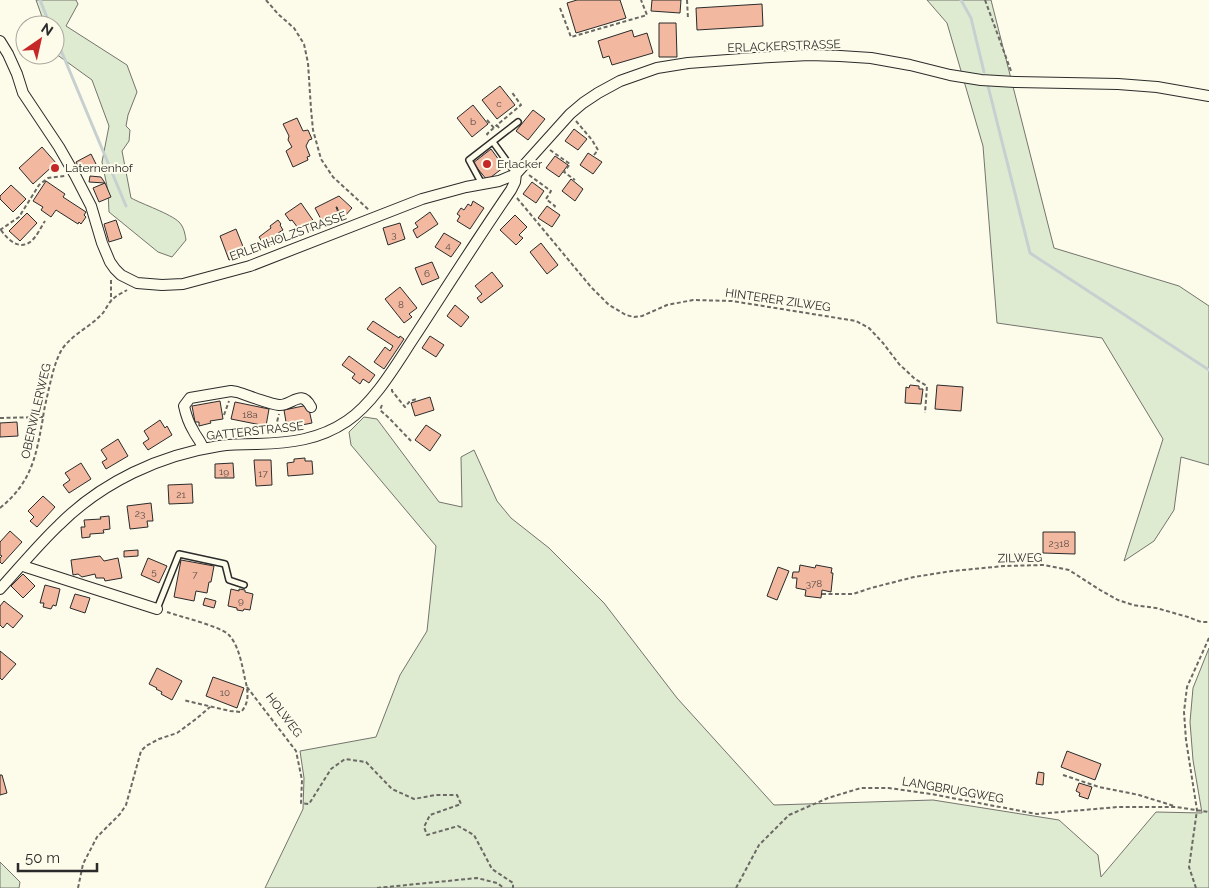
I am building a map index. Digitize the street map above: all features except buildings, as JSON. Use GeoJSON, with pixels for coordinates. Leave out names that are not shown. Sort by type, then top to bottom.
{"type":"FeatureCollection","features":[{"type":"Feature","properties":{"kind":"street","name":"ERLENHOLZSTRASSE"},"geometry":{"type":"LineString","coordinates":[[0,41],[17,74],[23,93],[59,146],[91,206],[110,262],[121,275],[137,283],[183,284],[250,266],[422,199],[466,187],[499,181],[519,171]]}},
{"type":"Feature","properties":{"kind":"street","name":"ERLACKERSTRASSE"},"geometry":{"type":"LineString","coordinates":[[519,171],[570,114],[598,93],[620,81],[657,68],[688,63],[809,55],[840,56],[871,58],[981,80],[1118,84],[1156,87],[1209,96]]}},
{"type":"Feature","properties":{"kind":"street","name":"GATTERSTRASSE"},"geometry":{"type":"LineString","coordinates":[[0,589],[60,524],[103,489],[143,468],[179,454],[203,449],[307,439],[331,430],[348,420],[359,411],[385,380],[511,190],[519,171]]}},
{"type":"Feature","properties":{"kind":"street"},"geometry":{"type":"LineString","coordinates":[[203,449],[188,421],[184,406],[190,398],[230,391],[280,406],[302,398],[311,406]]}},
{"type":"Feature","properties":{"kind":"street"},"geometry":{"type":"LineString","coordinates":[[22,565],[26,568],[157,609]]}},
{"type":"Feature","properties":{"kind":"lane"},"geometry":{"type":"LineString","coordinates":[[482,184],[469,160],[518,122]]}},
{"type":"Feature","properties":{"kind":"lane"},"geometry":{"type":"LineString","coordinates":[[493,142],[519,171]]}},
{"type":"Feature","properties":{"kind":"lane"},"geometry":{"type":"LineString","coordinates":[[157,609],[179,554],[225,564],[229,580],[244,585]]}},
{"type":"Feature","properties":{"kind":"path"},"geometry":{"type":"LineString","coordinates":[[266,0],[294,28],[304,44],[308,63],[313,130],[322,159],[333,177],[377,216]]}},
{"type":"Feature","properties":{"kind":"path"},"geometry":{"type":"LineString","coordinates":[[560,8],[571,37],[647,14],[641,0]]}},
{"type":"Feature","properties":{"kind":"path"},"geometry":{"type":"LineString","coordinates":[[687,0],[688,19]]}},
{"type":"Feature","properties":{"kind":"path"},"geometry":{"type":"LineString","coordinates":[[985,0],[1015,82]]}},
{"type":"Feature","properties":{"kind":"path"},"geometry":{"type":"LineString","coordinates":[[487,134],[521,105],[510,91]]}},
{"type":"Feature","properties":{"kind":"path"},"geometry":{"type":"LineString","coordinates":[[487,120],[494,128]]}},
{"type":"Feature","properties":{"kind":"path"},"geometry":{"type":"LineString","coordinates":[[561,124],[565,127],[576,121],[598,150],[594,155]]}},
{"type":"Feature","properties":{"kind":"path"},"geometry":{"type":"LineString","coordinates":[[497,125],[501,130]]}},
{"type":"Feature","properties":{"kind":"path"},"geometry":{"type":"LineString","coordinates":[[542,144],[570,164],[564,172],[575,180]]}},
{"type":"Feature","properties":{"kind":"path"},"geometry":{"type":"LineString","coordinates":[[519,171],[551,190],[546,199],[555,206],[553,208]]}},
{"type":"Feature","properties":{"kind":"path"},"geometry":{"type":"LineString","coordinates":[[45,221],[35,237],[22,245],[14,244],[0,230],[19,217],[39,185],[48,178],[75,175]]}},
{"type":"Feature","properties":{"kind":"path","name":"HINTERER ZILWEG"},"geometry":{"type":"LineString","coordinates":[[511,190],[591,288],[610,305],[626,315],[642,316],[667,305],[693,300],[732,301],[856,321],[869,328],[899,364],[915,379],[927,386],[925,413]]}},
{"type":"Feature","properties":{"kind":"path"},"geometry":{"type":"LineString","coordinates":[[110,262],[112,300]]}},
{"type":"Feature","properties":{"kind":"path","name":"OBERWILERWEG"},"geometry":{"type":"LineString","coordinates":[[0,508],[18,491],[27,477],[40,439],[53,370],[60,353],[71,339],[90,326],[102,314],[112,300],[137,283]]}},
{"type":"Feature","properties":{"kind":"path"},"geometry":{"type":"LineString","coordinates":[[393,387],[392,391],[405,406],[410,401],[417,399]]}},
{"type":"Feature","properties":{"kind":"path"},"geometry":{"type":"LineString","coordinates":[[382,405],[380,410],[411,441]]}},
{"type":"Feature","properties":{"kind":"path"},"geometry":{"type":"LineString","coordinates":[[0,418],[43,417]]}},
{"type":"Feature","properties":{"kind":"path"},"geometry":{"type":"LineString","coordinates":[[274,436],[278,417]]}},
{"type":"Feature","properties":{"kind":"path","name":"ZILWEG"},"geometry":{"type":"LineString","coordinates":[[822,594],[854,594],[914,577],[952,572],[1004,566],[1044,566],[1069,570],[1118,600],[1133,605],[1156,608],[1188,616],[1201,622],[1209,622]]}},
{"type":"Feature","properties":{"kind":"path","name":"HOLWEG"},"geometry":{"type":"LineString","coordinates":[[157,609],[218,628],[228,635],[242,662],[248,701],[241,712],[183,700]]}},
{"type":"Feature","properties":{"kind":"path"},"geometry":{"type":"LineString","coordinates":[[1196,888],[1189,867],[1197,810],[1186,740],[1184,712],[1187,687],[1209,638]]}},
{"type":"Feature","properties":{"kind":"path","name":"HOLWEG"},"geometry":{"type":"LineString","coordinates":[[247,687],[296,751],[302,780],[301,803],[308,804],[331,769],[345,759],[366,762],[392,789],[414,799],[434,795],[458,795],[461,804],[430,815],[424,827],[427,835],[458,826],[474,835],[492,869],[513,883],[513,888]]}},
{"type":"Feature","properties":{"kind":"path"},"geometry":{"type":"LineString","coordinates":[[78,888],[83,864],[97,837],[120,814],[126,805],[141,752],[146,746],[177,732],[210,707]]}},
{"type":"Feature","properties":{"kind":"path"},"geometry":{"type":"LineString","coordinates":[[1063,775],[1099,787],[1139,795],[1176,807]]}},
{"type":"Feature","properties":{"kind":"path","name":"LANGBRUGGWEG"},"geometry":{"type":"LineString","coordinates":[[736,888],[759,845],[789,816],[828,798],[861,788],[889,788],[922,792],[1037,814],[1118,807],[1176,807],[1209,812]]}},
{"type":"Feature","properties":{"kind":"path"},"geometry":{"type":"LineString","coordinates":[[376,888],[477,878],[504,888]]}},
{"type":"Feature","properties":{"kind":"green space"},"geometry":{"type":"Polygon","coordinates":[[[36,0],[76,0],[78,4],[66,26],[127,65],[137,92],[126,126],[130,130],[129,141],[122,151],[131,198],[170,216],[181,224],[186,240],[172,257],[158,252],[109,212],[108,191],[102,162],[109,126],[92,80],[65,60],[65,15],[41,15],[36,0]]]}},
{"type":"Feature","properties":{"kind":"green space"},"geometry":{"type":"Polygon","coordinates":[[[927,0],[991,0],[1054,248],[1179,286],[1209,306],[1209,465],[1181,457],[1174,510],[1154,541],[1124,561],[1163,439],[1102,338],[997,323],[983,146],[947,23],[927,0]]]}},
{"type":"Feature","properties":{"kind":"green space"},"geometry":{"type":"Polygon","coordinates":[[[364,417],[377,419],[439,502],[462,507],[461,457],[474,450],[497,501],[511,518],[549,548],[604,603],[677,698],[774,805],[933,800],[1059,820],[1098,855],[1101,877],[1156,812],[1202,813],[1193,760],[1190,722],[1193,688],[1209,648],[1209,888],[265,888],[303,809],[304,778],[300,751],[376,737],[400,675],[427,631],[436,546],[351,445],[349,432],[364,417]]]}},
{"type":"Feature","properties":{"kind":"green space"},"geometry":{"type":"Polygon","coordinates":[[[0,862],[20,882],[19,888],[0,888],[0,862]]]}},
{"type":"Feature","properties":{"kind":"waterway"},"geometry":{"type":"LineString","coordinates":[[40,0],[46,15]]}},
{"type":"Feature","properties":{"kind":"waterway"},"geometry":{"type":"LineString","coordinates":[[961,0],[971,18],[984,72]]}},
{"type":"Feature","properties":{"kind":"waterway"},"geometry":{"type":"LineString","coordinates":[[65,60],[126,206]]}},
{"type":"Feature","properties":{"kind":"waterway"},"geometry":{"type":"LineString","coordinates":[[988,86],[1030,253],[1209,370]]}},
{"type":"Feature","properties":{"kind":"place","name":"Erlacker"},"geometry":{"type":"Point","coordinates":[487,164]}},
{"type":"Feature","properties":{"kind":"place","name":"Laternenhof"},"geometry":{"type":"Point","coordinates":[55,168]}}]}
